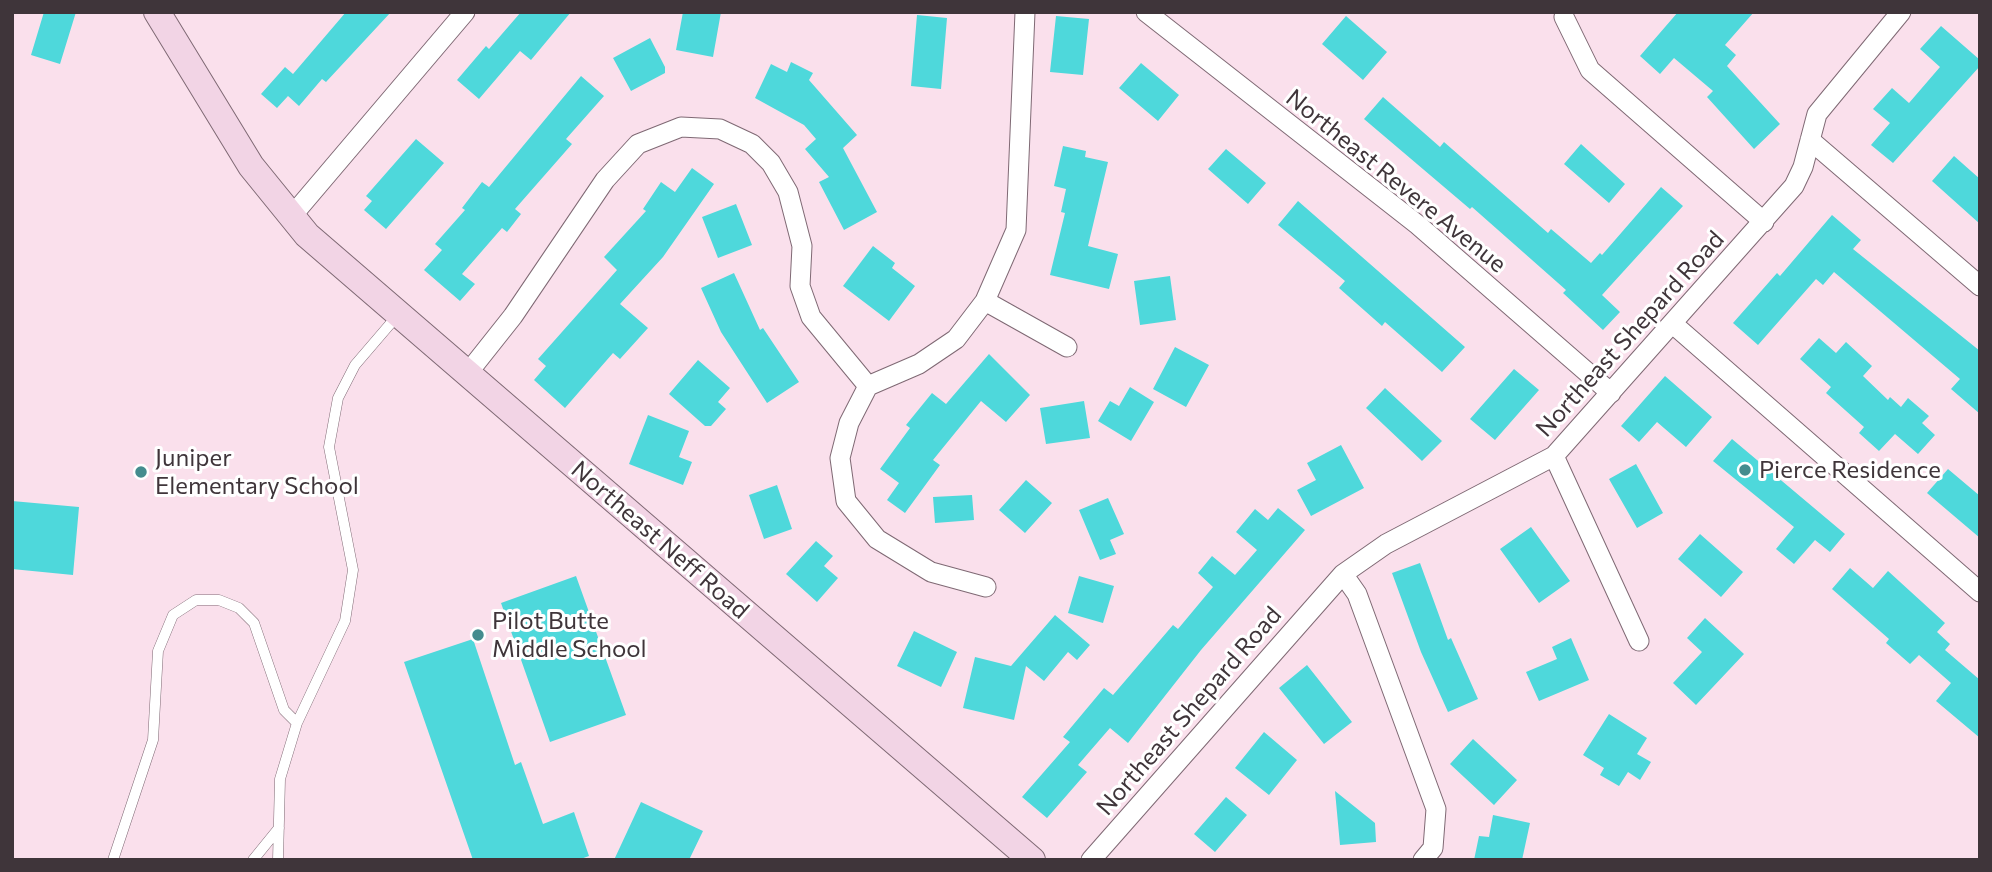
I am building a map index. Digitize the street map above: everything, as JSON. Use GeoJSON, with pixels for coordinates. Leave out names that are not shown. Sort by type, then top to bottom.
{"type":"FeatureCollection","features":[{"type":"Feature","properties":{"kind":"main road","name":"Northeast Neff Road"},"geometry":{"type":"LineString","coordinates":[[157,12],[251,166],[291,217],[329,256],[1032,860]]}},
{"type":"Feature","properties":{"kind":"street"},"geometry":{"type":"LineString","coordinates":[[291,217],[465,12]]}},
{"type":"Feature","properties":{"kind":"street"},"geometry":{"type":"LineString","coordinates":[[986,587],[931,572],[877,539],[846,501],[840,458],[849,423],[868,386],[919,364],[956,339],[985,301],[1016,230],[1025,12]]}},
{"type":"Feature","properties":{"kind":"street","name":"Northeast Revere Avenue"},"geometry":{"type":"LineString","coordinates":[[1146,12],[1418,225],[1611,393]]}},
{"type":"Feature","properties":{"kind":"street","name":"Northeast Shepard Road"},"geometry":{"type":"LineString","coordinates":[[1091,860],[1343,574],[1387,544],[1554,456],[1794,186],[1803,167],[1817,114],[1901,12]]}},
{"type":"Feature","properties":{"kind":"street"},"geometry":{"type":"LineString","coordinates":[[1564,16],[1590,70],[1764,222]]}},
{"type":"Feature","properties":{"kind":"street"},"geometry":{"type":"LineString","coordinates":[[467,374],[513,316],[605,180],[638,144],[681,127],[720,130],[752,144],[771,163],[788,192],[802,246],[800,286],[811,317],[868,386]]}},
{"type":"Feature","properties":{"kind":"street"},"geometry":{"type":"LineString","coordinates":[[1810,139],[1980,286]]}},
{"type":"Feature","properties":{"kind":"street"},"geometry":{"type":"LineString","coordinates":[[985,301],[1067,347]]}},
{"type":"Feature","properties":{"kind":"street"},"geometry":{"type":"LineString","coordinates":[[1673,324],[1980,593]]}},
{"type":"Feature","properties":{"kind":"street"},"geometry":{"type":"LineString","coordinates":[[1554,456],[1639,641]]}},
{"type":"Feature","properties":{"kind":"street"},"geometry":{"type":"LineString","coordinates":[[1343,574],[1357,594],[1436,809],[1433,848],[1423,860]]}},
{"type":"Feature","properties":{"kind":"lane"},"geometry":{"type":"LineString","coordinates":[[278,860],[280,779],[296,723],[345,621],[353,570],[329,447],[338,398],[355,365],[398,315]]}},
{"type":"Feature","properties":{"kind":"lane"},"geometry":{"type":"LineString","coordinates":[[113,860],[153,740],[158,651],[173,615],[196,600],[219,600],[239,608],[254,623],[284,710],[296,723]]}},
{"type":"Feature","properties":{"kind":"lane"},"geometry":{"type":"LineString","coordinates":[[253,860],[279,828]]}},
{"type":"Feature","properties":{"kind":"building"},"geometry":{"type":"Polygon","coordinates":[[[44,12],[76,12],[60,64],[31,55],[44,12]]]}},
{"type":"Feature","properties":{"kind":"building"},"geometry":{"type":"Polygon","coordinates":[[[346,12],[391,12],[326,82],[322,79],[299,106],[288,96],[277,108],[261,94],[285,67],[293,74],[346,12]]]}},
{"type":"Feature","properties":{"kind":"building"},"geometry":{"type":"Polygon","coordinates":[[[521,12],[571,12],[531,60],[520,51],[479,99],[457,80],[486,46],[489,49],[521,12]]]}},
{"type":"Feature","properties":{"kind":"building"},"geometry":{"type":"Polygon","coordinates":[[[683,12],[721,12],[713,57],[676,50],[683,12]]]}},
{"type":"Feature","properties":{"kind":"building"},"geometry":{"type":"Polygon","coordinates":[[[1678,12],[1754,12],[1725,45],[1736,55],[1727,66],[1780,124],[1754,149],[1707,97],[1713,91],[1674,58],[1660,74],[1640,56],[1678,12]]]}},
{"type":"Feature","properties":{"kind":"building"},"geometry":{"type":"Polygon","coordinates":[[[917,15],[947,18],[941,89],[911,86],[917,15]]]}},
{"type":"Feature","properties":{"kind":"building"},"geometry":{"type":"Polygon","coordinates":[[[1056,16],[1089,19],[1083,75],[1050,72],[1056,16]]]}},
{"type":"Feature","properties":{"kind":"building"},"geometry":{"type":"Polygon","coordinates":[[[1346,16],[1387,52],[1363,80],[1322,44],[1346,16]]]}},
{"type":"Feature","properties":{"kind":"building"},"geometry":{"type":"Polygon","coordinates":[[[1941,26],[1980,60],[1980,66],[1893,163],[1871,145],[1890,123],[1873,109],[1892,88],[1909,103],[1940,67],[1920,49],[1941,26]]]}},
{"type":"Feature","properties":{"kind":"building"},"geometry":{"type":"Polygon","coordinates":[[[650,38],[665,67],[665,73],[631,91],[613,58],[650,38]]]}},
{"type":"Feature","properties":{"kind":"building"},"geometry":{"type":"Polygon","coordinates":[[[791,62],[813,73],[809,80],[857,135],[843,148],[877,212],[844,230],[819,182],[829,177],[805,149],[816,139],[804,125],[755,98],[771,64],[787,72],[791,62]]]}},
{"type":"Feature","properties":{"kind":"building"},"geometry":{"type":"Polygon","coordinates":[[[1141,63],[1179,95],[1158,121],[1119,88],[1141,63]]]}},
{"type":"Feature","properties":{"kind":"building"},"geometry":{"type":"Polygon","coordinates":[[[581,76],[604,96],[566,139],[572,144],[515,209],[521,214],[507,232],[502,228],[462,274],[475,284],[460,301],[424,270],[442,250],[435,244],[465,210],[462,208],[482,182],[489,187],[581,76]]]}},
{"type":"Feature","properties":{"kind":"building"},"geometry":{"type":"Polygon","coordinates":[[[1383,97],[1440,147],[1444,142],[1548,233],[1551,229],[1591,263],[1600,253],[1602,255],[1661,187],[1683,206],[1602,295],[1620,312],[1603,330],[1563,293],[1566,290],[1472,207],[1470,209],[1364,119],[1383,97]]]}},
{"type":"Feature","properties":{"kind":"building"},"geometry":{"type":"Polygon","coordinates":[[[416,139],[444,163],[386,229],[364,210],[372,201],[366,196],[416,139]]]}},
{"type":"Feature","properties":{"kind":"building"},"geometry":{"type":"Polygon","coordinates":[[[1581,144],[1625,184],[1609,203],[1564,164],[1581,144]]]}},
{"type":"Feature","properties":{"kind":"building"},"geometry":{"type":"Polygon","coordinates":[[[1063,146],[1086,151],[1085,157],[1108,162],[1088,246],[1118,254],[1109,289],[1050,275],[1065,213],[1061,212],[1066,189],[1054,186],[1063,146]]]}},
{"type":"Feature","properties":{"kind":"building"},"geometry":{"type":"Polygon","coordinates":[[[1226,149],[1266,183],[1248,204],[1208,169],[1226,149]]]}},
{"type":"Feature","properties":{"kind":"building"},"geometry":{"type":"Polygon","coordinates":[[[1954,156],[1980,179],[1980,224],[1932,181],[1954,156]]]}},
{"type":"Feature","properties":{"kind":"building"},"geometry":{"type":"Polygon","coordinates":[[[692,168],[714,184],[663,257],[620,304],[648,328],[620,359],[613,353],[565,408],[534,380],[546,366],[538,359],[617,270],[604,257],[646,211],[643,209],[661,182],[675,192],[692,168]]]}},
{"type":"Feature","properties":{"kind":"building"},"geometry":{"type":"Polygon","coordinates":[[[1298,201],[1465,347],[1442,372],[1385,322],[1382,326],[1339,288],[1345,281],[1278,225],[1298,201]]]}},
{"type":"Feature","properties":{"kind":"building"},"geometry":{"type":"Polygon","coordinates":[[[736,204],[752,245],[718,258],[702,217],[736,204]]]}},
{"type":"Feature","properties":{"kind":"building"},"geometry":{"type":"Polygon","coordinates":[[[1832,215],[1861,240],[1853,249],[1980,351],[1980,414],[1951,389],[1960,379],[1834,272],[1823,285],[1816,279],[1758,345],[1733,323],[1777,273],[1780,276],[1832,215]]]}},
{"type":"Feature","properties":{"kind":"building"},"geometry":{"type":"Polygon","coordinates":[[[873,246],[895,263],[892,268],[915,286],[889,321],[843,286],[873,246]]]}},
{"type":"Feature","properties":{"kind":"building"},"geometry":{"type":"Polygon","coordinates":[[[734,273],[760,330],[763,328],[799,382],[767,403],[721,332],[701,288],[734,273]]]}},
{"type":"Feature","properties":{"kind":"building"},"geometry":{"type":"Polygon","coordinates":[[[1170,276],[1176,320],[1140,325],[1134,281],[1170,276]]]}},
{"type":"Feature","properties":{"kind":"building"},"geometry":{"type":"Polygon","coordinates":[[[1819,338],[1836,353],[1846,342],[1872,366],[1863,376],[1888,400],[1890,397],[1901,407],[1908,398],[1929,416],[1922,423],[1935,435],[1918,454],[1895,434],[1879,451],[1859,433],[1864,427],[1826,393],[1831,387],[1800,359],[1819,338]]]}},
{"type":"Feature","properties":{"kind":"building"},"geometry":{"type":"Polygon","coordinates":[[[1175,347],[1209,365],[1186,407],[1153,389],[1175,347]]]}},
{"type":"Feature","properties":{"kind":"building"},"geometry":{"type":"Polygon","coordinates":[[[989,354],[1030,395],[1006,422],[981,401],[933,460],[940,465],[905,513],[887,500],[899,483],[880,469],[910,428],[906,425],[932,393],[946,404],[989,354]]]}},
{"type":"Feature","properties":{"kind":"building"},"geometry":{"type":"Polygon","coordinates":[[[698,360],[730,388],[718,402],[726,409],[711,426],[705,426],[669,394],[698,360]]]}},
{"type":"Feature","properties":{"kind":"building"},"geometry":{"type":"Polygon","coordinates":[[[1514,369],[1539,390],[1495,440],[1470,419],[1514,369]]]}},
{"type":"Feature","properties":{"kind":"building"},"geometry":{"type":"Polygon","coordinates":[[[1665,376],[1712,417],[1686,447],[1657,422],[1639,442],[1621,426],[1665,376]]]}},
{"type":"Feature","properties":{"kind":"building"},"geometry":{"type":"Polygon","coordinates":[[[1130,387],[1154,402],[1131,441],[1098,421],[1110,401],[1119,406],[1130,387]]]}},
{"type":"Feature","properties":{"kind":"building"},"geometry":{"type":"Polygon","coordinates":[[[1385,388],[1442,441],[1422,461],[1366,408],[1385,388]]]}},
{"type":"Feature","properties":{"kind":"building"},"geometry":{"type":"Polygon","coordinates":[[[1084,401],[1090,438],[1046,444],[1040,408],[1084,401]]]}},
{"type":"Feature","properties":{"kind":"building"},"geometry":{"type":"Polygon","coordinates":[[[648,415],[689,431],[679,457],[692,462],[683,485],[629,464],[648,415]]]}},
{"type":"Feature","properties":{"kind":"building"},"geometry":{"type":"Polygon","coordinates":[[[1732,439],[1845,534],[1830,552],[1815,540],[1794,564],[1776,549],[1794,527],[1713,461],[1732,439]]]}},
{"type":"Feature","properties":{"kind":"building"},"geometry":{"type":"Polygon","coordinates":[[[1341,445],[1364,488],[1311,516],[1297,490],[1316,480],[1307,463],[1341,445]]]}},
{"type":"Feature","properties":{"kind":"building"},"geometry":{"type":"Polygon","coordinates":[[[1636,464],[1663,513],[1637,528],[1609,479],[1636,464]]]}},
{"type":"Feature","properties":{"kind":"building"},"geometry":{"type":"Polygon","coordinates":[[[1948,469],[1980,496],[1980,538],[1927,493],[1948,469]]]}},
{"type":"Feature","properties":{"kind":"building"},"geometry":{"type":"Polygon","coordinates":[[[1026,480],[1052,503],[1025,533],[999,510],[1026,480]]]}},
{"type":"Feature","properties":{"kind":"building"},"geometry":{"type":"Polygon","coordinates":[[[777,485],[792,529],[764,539],[749,495],[777,485]]]}},
{"type":"Feature","properties":{"kind":"building"},"geometry":{"type":"Polygon","coordinates":[[[972,495],[974,520],[935,523],[933,497],[972,495]]]}},
{"type":"Feature","properties":{"kind":"building"},"geometry":{"type":"Polygon","coordinates":[[[1108,498],[1124,534],[1110,540],[1116,554],[1100,560],[1079,510],[1108,498]]]}},
{"type":"Feature","properties":{"kind":"building"},"geometry":{"type":"Polygon","coordinates":[[[12,501],[79,507],[73,575],[12,569],[12,501]]]}},
{"type":"Feature","properties":{"kind":"building"},"geometry":{"type":"Polygon","coordinates":[[[1278,508],[1305,530],[1201,650],[1128,743],[1110,728],[1078,765],[1087,772],[1047,818],[1022,797],[1070,742],[1063,737],[1104,688],[1113,695],[1173,625],[1178,629],[1213,587],[1198,573],[1212,556],[1235,575],[1257,550],[1236,532],[1255,509],[1268,520],[1278,508]]]}},
{"type":"Feature","properties":{"kind":"building"},"geometry":{"type":"Polygon","coordinates":[[[1531,527],[1570,581],[1539,603],[1500,549],[1531,527]]]}},
{"type":"Feature","properties":{"kind":"building"},"geometry":{"type":"Polygon","coordinates":[[[1700,534],[1743,572],[1721,597],[1678,559],[1700,534]]]}},
{"type":"Feature","properties":{"kind":"building"},"geometry":{"type":"Polygon","coordinates":[[[816,541],[833,556],[824,566],[838,578],[817,602],[786,574],[816,541]]]}},
{"type":"Feature","properties":{"kind":"building"},"geometry":{"type":"Polygon","coordinates":[[[1420,563],[1448,640],[1451,638],[1478,699],[1448,712],[1421,652],[1392,573],[1420,563]]]}},
{"type":"Feature","properties":{"kind":"building"},"geometry":{"type":"Polygon","coordinates":[[[1850,568],[1873,588],[1888,571],[1945,623],[1937,632],[1950,644],[1945,650],[1980,680],[1980,738],[1936,701],[1951,683],[1919,655],[1910,664],[1886,643],[1889,639],[1832,589],[1850,568]]]}},
{"type":"Feature","properties":{"kind":"building"},"geometry":{"type":"Polygon","coordinates":[[[576,576],[626,715],[550,742],[501,603],[576,576]]]}},
{"type":"Feature","properties":{"kind":"building"},"geometry":{"type":"Polygon","coordinates":[[[1079,576],[1114,586],[1103,623],[1068,613],[1079,576]]]}},
{"type":"Feature","properties":{"kind":"building"},"geometry":{"type":"Polygon","coordinates":[[[1055,615],[1090,645],[1077,660],[1068,652],[1044,681],[1026,666],[1014,720],[963,708],[975,657],[1011,666],[1055,615]]]}},
{"type":"Feature","properties":{"kind":"building"},"geometry":{"type":"Polygon","coordinates":[[[1705,618],[1744,654],[1696,705],[1673,683],[1702,652],[1687,638],[1705,618]]]}},
{"type":"Feature","properties":{"kind":"building"},"geometry":{"type":"Polygon","coordinates":[[[914,631],[957,652],[941,687],[897,666],[914,631]]]}},
{"type":"Feature","properties":{"kind":"building"},"geometry":{"type":"Polygon","coordinates":[[[1571,638],[1589,680],[1539,701],[1526,672],[1557,659],[1552,647],[1571,638]]]}},
{"type":"Feature","properties":{"kind":"building"},"geometry":{"type":"Polygon","coordinates":[[[473,639],[515,765],[521,762],[543,824],[574,812],[589,856],[578,860],[473,860],[404,662],[473,639]]]}},
{"type":"Feature","properties":{"kind":"building"},"geometry":{"type":"Polygon","coordinates":[[[1307,665],[1352,722],[1324,744],[1279,688],[1307,665]]]}},
{"type":"Feature","properties":{"kind":"building"},"geometry":{"type":"Polygon","coordinates":[[[1609,714],[1647,738],[1637,754],[1651,762],[1640,780],[1628,772],[1619,786],[1600,775],[1604,768],[1583,755],[1609,714]]]}},
{"type":"Feature","properties":{"kind":"building"},"geometry":{"type":"Polygon","coordinates":[[[1264,732],[1297,760],[1269,795],[1235,768],[1264,732]]]}},
{"type":"Feature","properties":{"kind":"building"},"geometry":{"type":"Polygon","coordinates":[[[1473,739],[1517,780],[1494,805],[1450,764],[1473,739]]]}},
{"type":"Feature","properties":{"kind":"building"},"geometry":{"type":"Polygon","coordinates":[[[1335,791],[1375,823],[1376,842],[1340,845],[1335,791]]]}},
{"type":"Feature","properties":{"kind":"building"},"geometry":{"type":"Polygon","coordinates":[[[1226,797],[1247,815],[1215,852],[1194,834],[1226,797]]]}},
{"type":"Feature","properties":{"kind":"building"},"geometry":{"type":"Polygon","coordinates":[[[641,802],[703,831],[689,860],[614,860],[641,802]]]}},
{"type":"Feature","properties":{"kind":"building"},"geometry":{"type":"Polygon","coordinates":[[[1493,815],[1530,823],[1522,860],[1474,860],[1479,836],[1489,837],[1493,815]]]}},
{"type":"Feature","properties":{"kind":"place","name":"Pierce Residence"},"geometry":{"type":"Point","coordinates":[1745,470]}},
{"type":"Feature","properties":{"kind":"place","name":"Juniper Elementary School"},"geometry":{"type":"Point","coordinates":[141,472]}},
{"type":"Feature","properties":{"kind":"place","name":"Pilot Butte Middle School"},"geometry":{"type":"Point","coordinates":[478,635]}}]}
